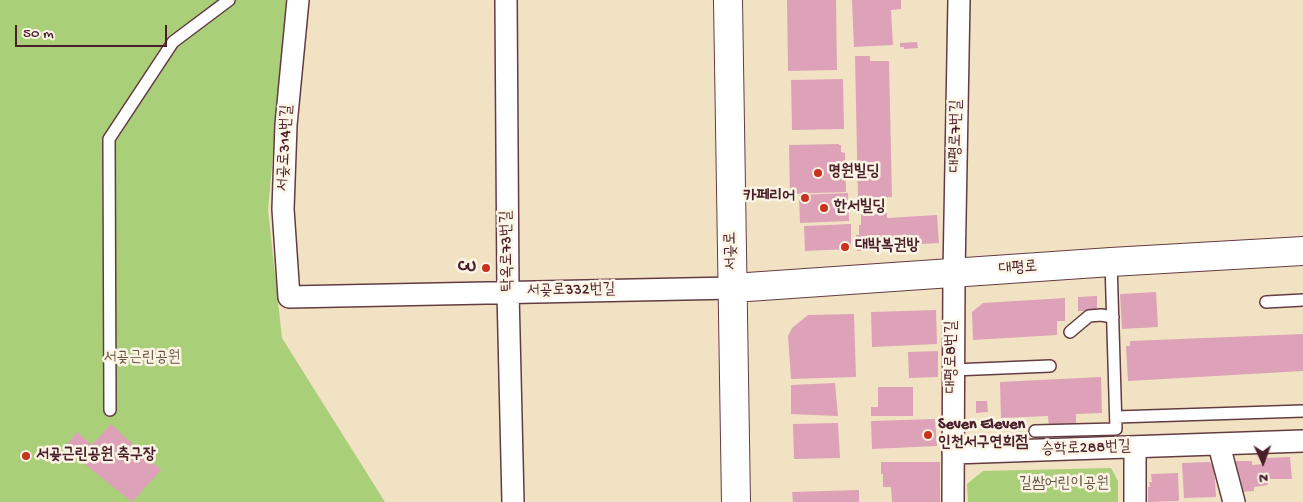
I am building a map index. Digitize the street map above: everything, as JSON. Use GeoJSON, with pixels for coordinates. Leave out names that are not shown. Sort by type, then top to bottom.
{"type":"FeatureCollection","features":[{"type":"Feature","properties":{"kind":"street","name":"서곶로314번길"},"geometry":{"type":"LineString","coordinates":[[289,297],[284,199],[286,125],[298,0]]}},
{"type":"Feature","properties":{"kind":"street","name":"탁옥로73번길"},"geometry":{"type":"LineString","coordinates":[[506,0],[508,292],[513,502]]}},
{"type":"Feature","properties":{"kind":"street","name":"서곶로"},"geometry":{"type":"LineString","coordinates":[[728,0],[736,502]]}},
{"type":"Feature","properties":{"kind":"street","name":"대평로7번길"},"geometry":{"type":"LineString","coordinates":[[954,273],[959,0]]}},
{"type":"Feature","properties":{"kind":"street","name":"대평로"},"geometry":{"type":"LineString","coordinates":[[733,288],[1303,251]]}},
{"type":"Feature","properties":{"kind":"street","name":"대평로8번길"},"geometry":{"type":"LineString","coordinates":[[953,502],[954,273]]}},
{"type":"Feature","properties":{"kind":"street","name":"서곶로332번길"},"geometry":{"type":"LineString","coordinates":[[289,297],[733,288]]}},
{"type":"Feature","properties":{"kind":"street","name":"승학로288번길"},"geometry":{"type":"LineString","coordinates":[[953,453],[1303,442]]}},
{"type":"Feature","properties":{"kind":"street"},"geometry":{"type":"LineString","coordinates":[[1219,444],[1234,502]]}},
{"type":"Feature","properties":{"kind":"street"},"geometry":{"type":"LineString","coordinates":[[1135,447],[1135,502]]}},
{"type":"Feature","properties":{"kind":"lane"},"geometry":{"type":"LineString","coordinates":[[110,410],[109,139],[173,42],[229,0]]}},
{"type":"Feature","properties":{"kind":"lane"},"geometry":{"type":"LineString","coordinates":[[1035,431],[1116,428],[1111,262]]}},
{"type":"Feature","properties":{"kind":"lane"},"geometry":{"type":"LineString","coordinates":[[1266,302],[1303,300]]}},
{"type":"Feature","properties":{"kind":"lane"},"geometry":{"type":"LineString","coordinates":[[1070,332],[1089,316],[1113,317]]}},
{"type":"Feature","properties":{"kind":"lane"},"geometry":{"type":"LineString","coordinates":[[953,370],[1050,366]]}},
{"type":"Feature","properties":{"kind":"lane"},"geometry":{"type":"LineString","coordinates":[[1116,417],[1303,411]]}},
{"type":"Feature","properties":{"kind":"green space","name":"서곶근린공원"},"geometry":{"type":"Polygon","coordinates":[[[0,0],[287,0],[268,210],[282,338],[385,502],[0,502],[0,0]]]}},
{"type":"Feature","properties":{"kind":"green space","name":"길쌈어린이공원"},"geometry":{"type":"Polygon","coordinates":[[[1111,468],[1118,481],[1118,502],[968,502],[967,484],[983,471],[1111,468]]]}},
{"type":"Feature","properties":{"kind":"building"},"geometry":{"type":"Polygon","coordinates":[[[787,0],[836,0],[837,70],[788,71],[787,0]]]}},
{"type":"Feature","properties":{"kind":"building"},"geometry":{"type":"Polygon","coordinates":[[[852,0],[901,0],[901,9],[891,10],[893,45],[854,47],[852,0]]]}},
{"type":"Feature","properties":{"kind":"building"},"geometry":{"type":"Polygon","coordinates":[[[917,42],[918,48],[904,49],[904,47],[900,47],[900,43],[917,42]]]}},
{"type":"Feature","properties":{"kind":"building"},"geometry":{"type":"Polygon","coordinates":[[[855,56],[870,56],[870,61],[889,61],[892,197],[873,198],[873,201],[858,201],[855,56]]]}},
{"type":"Feature","properties":{"kind":"building"},"geometry":{"type":"Polygon","coordinates":[[[843,79],[844,129],[792,130],[791,80],[843,79]]]}},
{"type":"Feature","properties":{"kind":"building","name":"명원빌딩"},"geometry":{"type":"Polygon","coordinates":[[[789,145],[841,145],[841,152],[845,153],[846,192],[790,194],[789,145]]]}},
{"type":"Feature","properties":{"kind":"building","name":"한서빌딩"},"geometry":{"type":"Polygon","coordinates":[[[848,193],[849,221],[800,223],[799,195],[848,193]]]}},
{"type":"Feature","properties":{"kind":"building"},"geometry":{"type":"Polygon","coordinates":[[[887,213],[887,218],[937,215],[939,243],[890,246],[890,249],[857,251],[856,235],[859,235],[861,214],[887,213]]]}},
{"type":"Feature","properties":{"kind":"building"},"geometry":{"type":"Polygon","coordinates":[[[851,224],[851,249],[805,251],[804,226],[851,224]]]}},
{"type":"Feature","properties":{"kind":"building"},"geometry":{"type":"Polygon","coordinates":[[[1156,292],[1158,327],[1122,329],[1120,294],[1156,292]]]}},
{"type":"Feature","properties":{"kind":"building"},"geometry":{"type":"Polygon","coordinates":[[[1097,296],[1097,308],[1094,311],[1078,311],[1078,297],[1097,296]]]}},
{"type":"Feature","properties":{"kind":"building"},"geometry":{"type":"Polygon","coordinates":[[[1065,298],[1065,321],[1057,321],[1057,335],[973,340],[972,312],[983,303],[1065,298]]]}},
{"type":"Feature","properties":{"kind":"building"},"geometry":{"type":"Polygon","coordinates":[[[936,310],[937,344],[872,347],[871,312],[936,310]]]}},
{"type":"Feature","properties":{"kind":"building"},"geometry":{"type":"Polygon","coordinates":[[[854,314],[856,377],[791,379],[788,336],[792,328],[808,315],[854,314]]]}},
{"type":"Feature","properties":{"kind":"building"},"geometry":{"type":"Polygon","coordinates":[[[1303,334],[1303,371],[1128,381],[1126,346],[1130,346],[1130,341],[1303,334]]]}},
{"type":"Feature","properties":{"kind":"building"},"geometry":{"type":"Polygon","coordinates":[[[938,351],[938,377],[909,378],[908,352],[938,351]]]}},
{"type":"Feature","properties":{"kind":"building"},"geometry":{"type":"Polygon","coordinates":[[[1101,377],[1102,413],[1076,414],[1076,423],[1049,426],[1048,416],[1001,418],[1000,382],[1101,377]]]}},
{"type":"Feature","properties":{"kind":"building"},"geometry":{"type":"Polygon","coordinates":[[[835,383],[838,416],[791,414],[791,385],[835,383]]]}},
{"type":"Feature","properties":{"kind":"building"},"geometry":{"type":"Polygon","coordinates":[[[878,387],[913,387],[913,416],[871,416],[871,407],[878,407],[878,387]]]}},
{"type":"Feature","properties":{"kind":"building"},"geometry":{"type":"Polygon","coordinates":[[[976,401],[987,401],[988,412],[976,413],[976,401]]]}},
{"type":"Feature","properties":{"kind":"building"},"geometry":{"type":"Polygon","coordinates":[[[935,419],[937,446],[872,449],[871,421],[935,419]]]}},
{"type":"Feature","properties":{"kind":"building"},"geometry":{"type":"Polygon","coordinates":[[[838,423],[840,458],[794,459],[793,424],[838,423]]]}},
{"type":"Feature","properties":{"kind":"building"},"geometry":{"type":"Polygon","coordinates":[[[111,424],[161,470],[132,502],[64,448],[77,432],[92,445],[111,424]]]}},
{"type":"Feature","properties":{"kind":"building"},"geometry":{"type":"Polygon","coordinates":[[[1290,457],[1292,479],[1268,479],[1268,485],[1254,487],[1254,491],[1238,492],[1232,461],[1252,461],[1252,465],[1263,464],[1263,458],[1290,457]]]}},
{"type":"Feature","properties":{"kind":"building"},"geometry":{"type":"Polygon","coordinates":[[[881,462],[940,462],[940,502],[892,502],[891,487],[883,487],[881,462]]]}},
{"type":"Feature","properties":{"kind":"building"},"geometry":{"type":"Polygon","coordinates":[[[1209,462],[1214,466],[1216,497],[1184,498],[1182,463],[1209,462]]]}},
{"type":"Feature","properties":{"kind":"building"},"geometry":{"type":"Polygon","coordinates":[[[1178,473],[1179,501],[1148,502],[1149,482],[1152,482],[1151,474],[1178,473]]]}},
{"type":"Feature","properties":{"kind":"building"},"geometry":{"type":"Polygon","coordinates":[[[859,490],[859,502],[793,502],[792,492],[859,490]]]}},
{"type":"Feature","properties":{"kind":"place","name":"명원빌딩"},"geometry":{"type":"Point","coordinates":[818,173]}},
{"type":"Feature","properties":{"kind":"place","name":"카페리어"},"geometry":{"type":"Point","coordinates":[805,198]}},
{"type":"Feature","properties":{"kind":"place","name":"한서빌딩"},"geometry":{"type":"Point","coordinates":[824,208]}},
{"type":"Feature","properties":{"kind":"place","name":"대박복권방"},"geometry":{"type":"Point","coordinates":[845,247]}},
{"type":"Feature","properties":{"kind":"place","name":"CU"},"geometry":{"type":"Point","coordinates":[486,268]}},
{"type":"Feature","properties":{"kind":"place","name":"Seven Eleven 인천서구연희점"},"geometry":{"type":"Point","coordinates":[928,435]}},
{"type":"Feature","properties":{"kind":"place","name":"서곶근린공원 축구장"},"geometry":{"type":"Point","coordinates":[26,456]}}]}
